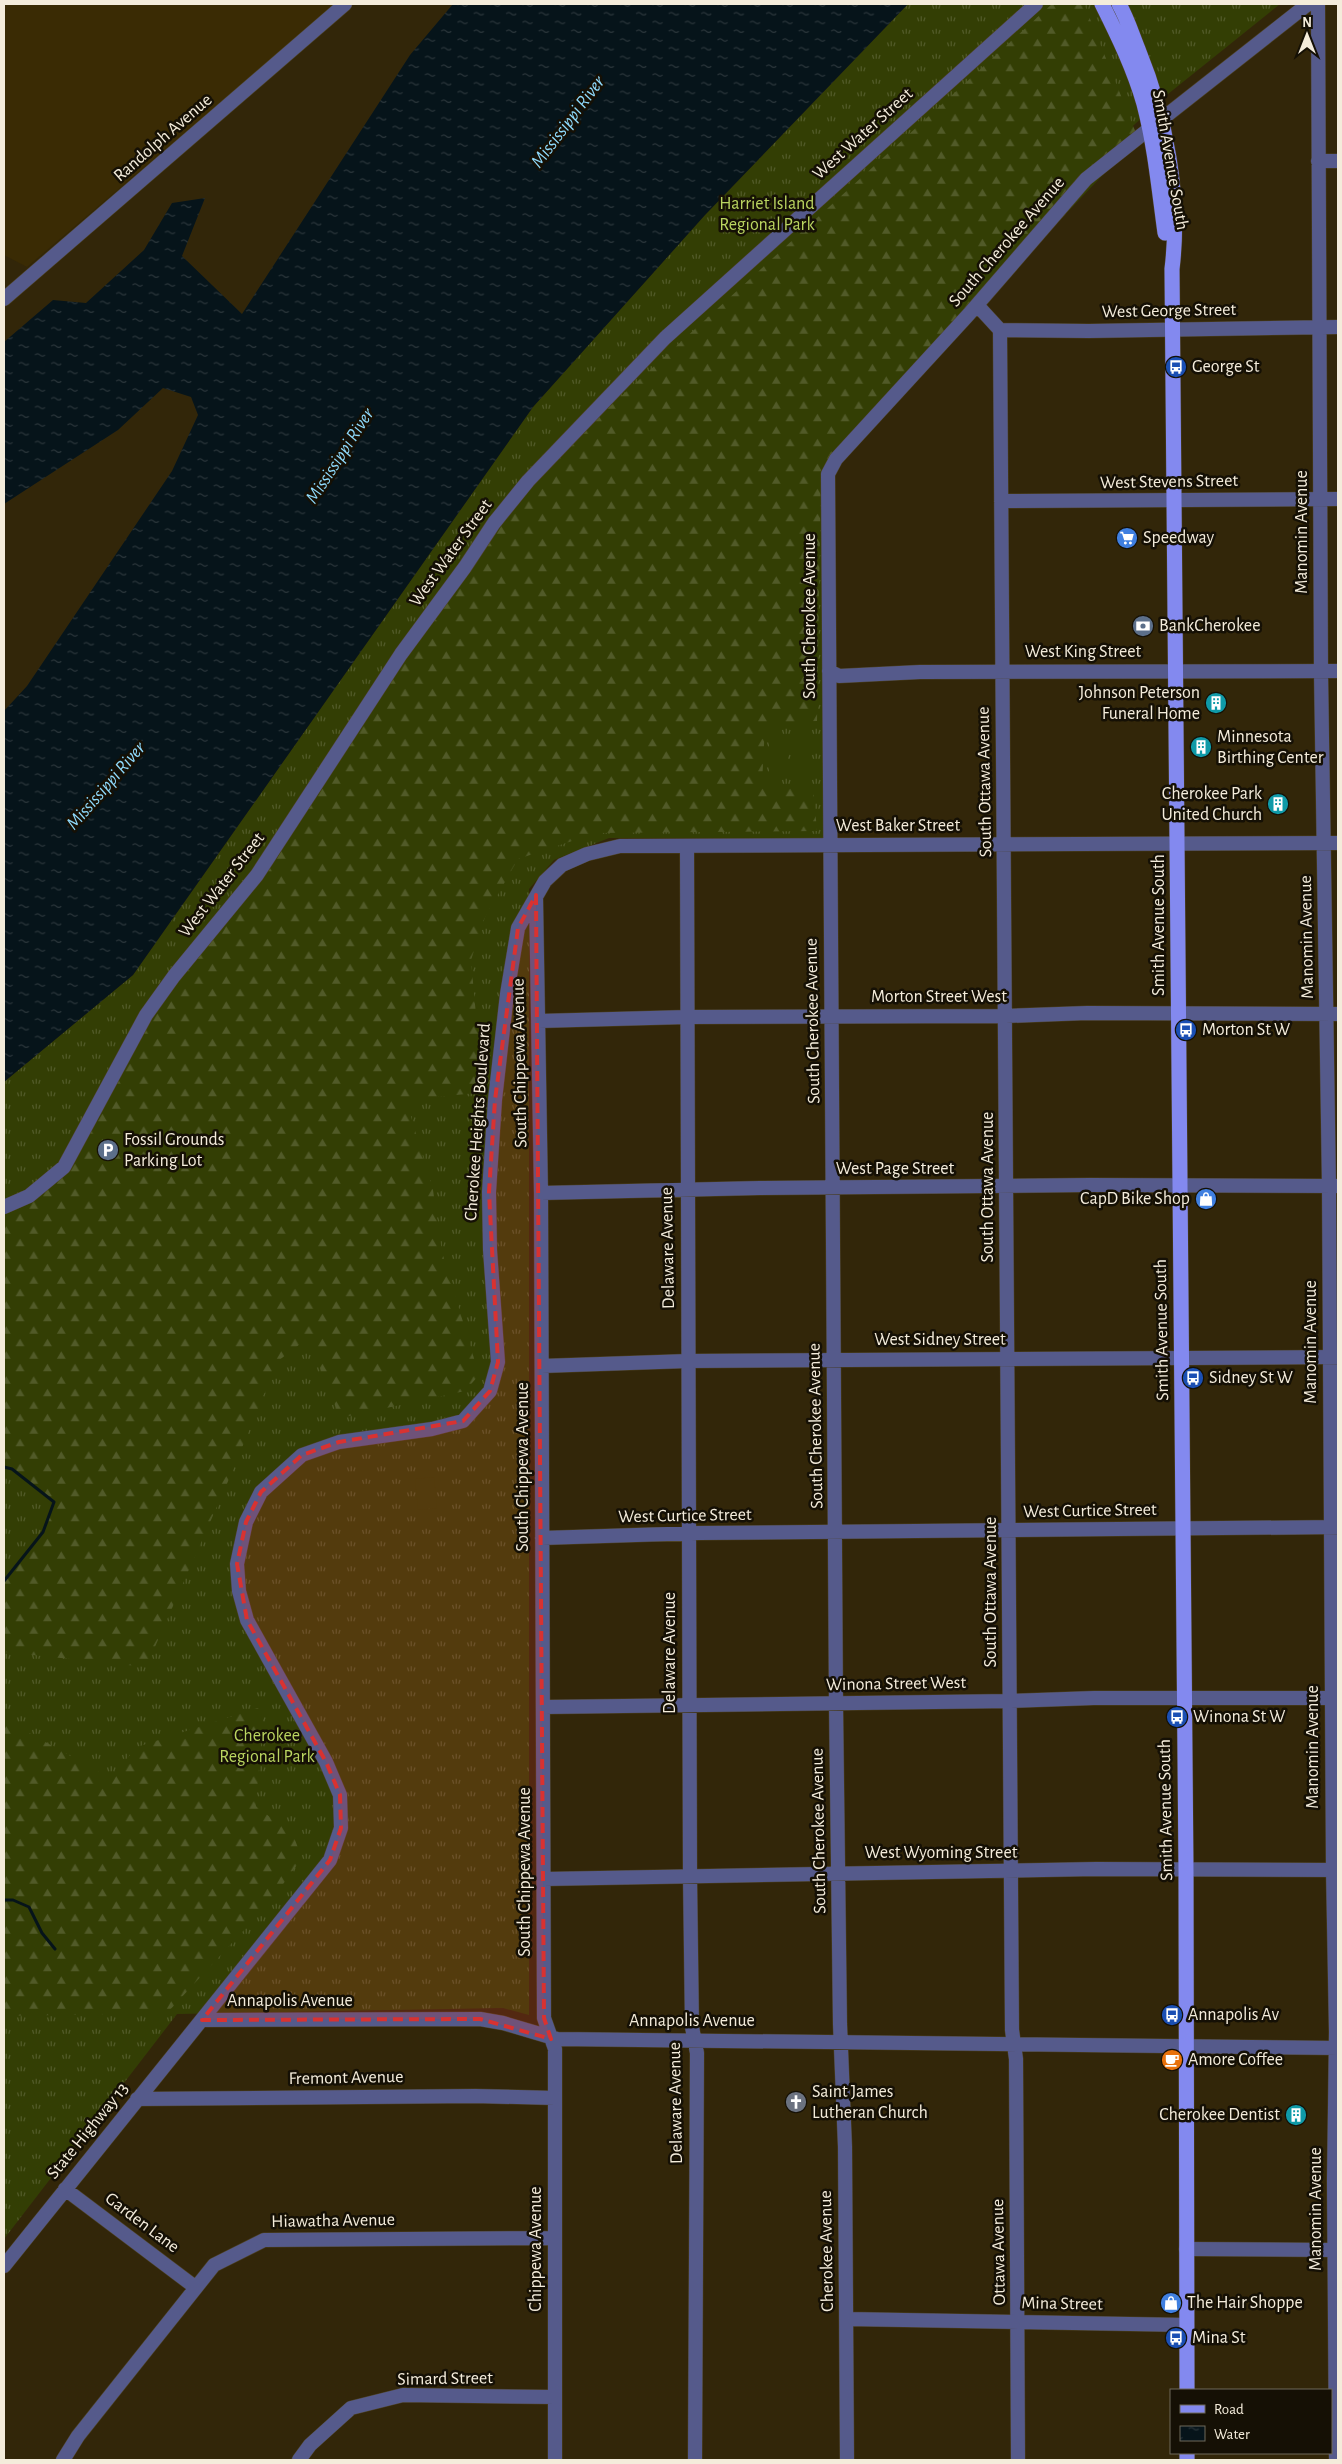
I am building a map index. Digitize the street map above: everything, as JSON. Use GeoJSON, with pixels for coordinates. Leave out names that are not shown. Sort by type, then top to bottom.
{"type":"FeatureCollection","features":[{"type":"Feature","properties":{"kind":"main road","name":"Smith Avenue South"},"geometry":{"type":"LineString","coordinates":[[1102,4],[1149,100],[1162,119],[1168,149],[1174,246],[1172,269],[1173,501],[1186,1870],[1187,2389]]}},
{"type":"Feature","properties":{"kind":"main road","name":"Smith Avenue South"},"geometry":{"type":"LineString","coordinates":[[1119,4],[1126,17],[1149,100],[1149,129],[1172,269]]}},
{"type":"Feature","properties":{"kind":"street","name":"Randolph Avenue"},"geometry":{"type":"LineString","coordinates":[[4,299],[345,4]]}},
{"type":"Feature","properties":{"kind":"street","name":"West Water Street"},"geometry":{"type":"LineString","coordinates":[[4,1208],[30,1196],[64,1167],[146,1015],[174,976],[257,875],[402,654],[465,567],[494,523],[528,481],[665,338],[1036,4]]}},
{"type":"Feature","properties":{"kind":"street"},"geometry":{"type":"LineString","coordinates":[[1162,119],[1308,4]]}},
{"type":"Feature","properties":{"kind":"street","name":"Manomin Avenue"},"geometry":{"type":"LineString","coordinates":[[1318,4],[1321,672],[1331,843],[1337,2048],[1334,2250],[1336,2460]]}},
{"type":"Feature","properties":{"kind":"street","name":"South Cherokee Avenue"},"geometry":{"type":"LineString","coordinates":[[842,2041],[836,1704],[828,474],[831,466],[977,306],[1086,179],[1149,129]]}},
{"type":"Feature","properties":{"kind":"street"},"geometry":{"type":"LineString","coordinates":[[1318,161],[1338,160]]}},
{"type":"Feature","properties":{"kind":"street"},"geometry":{"type":"LineString","coordinates":[[977,306],[1000,330]]}},
{"type":"Feature","properties":{"kind":"street","name":"West George Street"},"geometry":{"type":"LineString","coordinates":[[1000,330],[1173,330],[1338,327]]}},
{"type":"Feature","properties":{"kind":"street","name":"South Ottawa Avenue"},"geometry":{"type":"LineString","coordinates":[[1000,330],[1014,2043]]}},
{"type":"Feature","properties":{"kind":"street","name":"West Stevens Street"},"geometry":{"type":"LineString","coordinates":[[1001,501],[1338,500]]}},
{"type":"Feature","properties":{"kind":"street","name":"West King Street"},"geometry":{"type":"LineString","coordinates":[[829,671],[839,676],[1175,670],[1338,671]]}},
{"type":"Feature","properties":{"kind":"street","name":"West Baker Street"},"geometry":{"type":"LineString","coordinates":[[536,895],[545,881],[562,866],[587,854],[620,846],[1331,843]]}},
{"type":"Feature","properties":{"kind":"street","name":"Delaware Avenue"},"geometry":{"type":"LineString","coordinates":[[687,846],[686,1189],[690,1876],[692,2027],[697,2053],[695,2460]]}},
{"type":"Feature","properties":{"kind":"street","name":"South Chippewa Avenue"},"geometry":{"type":"LineString","coordinates":[[536,895],[541,1194],[545,2023],[551,2038]]}},
{"type":"Feature","properties":{"kind":"street","name":"Cherokee Heights Boulevard"},"geometry":{"type":"LineString","coordinates":[[202,2020],[330,1860],[341,1828],[340,1795],[326,1762],[248,1620],[240,1591],[237,1564],[246,1522],[261,1492],[302,1455],[339,1442],[432,1429],[462,1421],[490,1390],[498,1362],[489,1212],[495,1100],[507,994],[518,928],[536,895]]}},
{"type":"Feature","properties":{"kind":"street","name":"Morton Street West"},"geometry":{"type":"LineString","coordinates":[[539,1021],[687,1017],[1006,1016],[1178,1013],[1332,1014]]}},
{"type":"Feature","properties":{"kind":"street","name":"West Page Street"},"geometry":{"type":"LineString","coordinates":[[541,1194],[686,1189],[1179,1185],[1333,1186]]}},
{"type":"Feature","properties":{"kind":"street","name":"West Sidney Street"},"geometry":{"type":"LineString","coordinates":[[542,1366],[834,1359],[1008,1359],[1181,1356],[1334,1357]]}},
{"type":"Feature","properties":{"kind":"street","name":"West Curtice Street"},"geometry":{"type":"LineString","coordinates":[[542,1538],[688,1533],[1334,1527]]}},
{"type":"Feature","properties":{"kind":"street","name":"Winona Street West"},"geometry":{"type":"LineString","coordinates":[[544,1707],[836,1704],[1094,1698],[1335,1698]]}},
{"type":"Feature","properties":{"kind":"street","name":"West Wyoming Street"},"geometry":{"type":"LineString","coordinates":[[544,1878],[839,1872],[1012,1872],[1096,1869],[1186,1870],[1258,1868],[1335,1870]]}},
{"type":"Feature","properties":{"kind":"street","name":"Annapolis Avenue"},"geometry":{"type":"LineString","coordinates":[[202,2020],[480,2019],[511,2025],[551,2038],[1337,2048]]}},
{"type":"Feature","properties":{"kind":"street","name":"State Highway 13"},"geometry":{"type":"LineString","coordinates":[[4,2266],[202,2020]]}},
{"type":"Feature","properties":{"kind":"street","name":"Chippewa Avenue"},"geometry":{"type":"LineString","coordinates":[[551,2038],[555,2049],[555,2460]]}},
{"type":"Feature","properties":{"kind":"street","name":"Cherokee Avenue"},"geometry":{"type":"LineString","coordinates":[[842,2041],[847,2319],[847,2460]]}},
{"type":"Feature","properties":{"kind":"street","name":"Ottawa Avenue"},"geometry":{"type":"LineString","coordinates":[[1014,2043],[1016,2059],[1018,2460]]}},
{"type":"Feature","properties":{"kind":"street","name":"Fremont Avenue"},"geometry":{"type":"LineString","coordinates":[[137,2099],[475,2096],[555,2098]]}},
{"type":"Feature","properties":{"kind":"street","name":"Garden Lane"},"geometry":{"type":"LineString","coordinates":[[65,2189],[195,2287]]}},
{"type":"Feature","properties":{"kind":"street","name":"Hiawatha Avenue"},"geometry":{"type":"LineString","coordinates":[[63,2460],[78,2436],[214,2265],[264,2240],[555,2238]]}},
{"type":"Feature","properties":{"kind":"street"},"geometry":{"type":"LineString","coordinates":[[1186,2249],[1334,2250]]}},
{"type":"Feature","properties":{"kind":"street","name":"Mina Street"},"geometry":{"type":"LineString","coordinates":[[847,2319],[1186,2325]]}},
{"type":"Feature","properties":{"kind":"street","name":"Simard Street"},"geometry":{"type":"LineString","coordinates":[[299,2460],[310,2445],[351,2408],[403,2395],[555,2397]]}},
{"type":"Feature","properties":{"kind":"highlighted area"},"geometry":{"type":"Polygon","coordinates":[[[536,895],[544,2018],[551,2039],[480,2019],[202,2020],[330,1860],[341,1828],[340,1795],[326,1762],[247,1620],[237,1564],[246,1522],[261,1492],[302,1455],[339,1442],[463,1421],[490,1391],[498,1362],[489,1192],[495,1100],[518,928],[536,895]]]}},
{"type":"Feature","properties":{"kind":"shaded area"},"geometry":{"type":"Polygon","coordinates":[[[4,4],[336,4],[27,267],[4,255],[4,4]]]}},
{"type":"Feature","properties":{"kind":"green space","name":"Cherokee Regional Park"},"geometry":{"type":"Polygon","coordinates":[[[908,4],[1280,4],[1168,94],[1068,185],[821,471],[824,838],[609,838],[554,860],[529,889],[529,2015],[503,2008],[177,2014],[4,2239],[4,1082],[133,975],[533,407],[705,215],[908,4]]]}},
{"type":"Feature","properties":{"kind":"green space"},"geometry":{"type":"Polygon","coordinates":[[[1052,4],[1084,4],[1138,138],[821,471],[817,721],[765,725],[762,784],[813,785],[817,831],[596,833],[518,859],[485,917],[471,960],[476,1015],[485,1031],[476,1093],[406,1100],[433,1190],[442,1252],[479,1375],[465,1391],[340,1418],[308,1338],[278,1361],[226,1486],[146,1667],[4,1652],[4,1581],[43,1532],[54,1502],[12,1469],[4,1467],[4,1207],[70,1158],[135,1032],[257,875],[528,481],[1052,4]]]}},
{"type":"Feature","properties":{"kind":"green space"},"geometry":{"type":"Polygon","coordinates":[[[769,739],[787,739],[787,776],[769,776],[769,739]]]}},
{"type":"Feature","properties":{"kind":"green space"},"geometry":{"type":"Polygon","coordinates":[[[791,739],[809,739],[809,777],[791,777],[791,739]]]}},
{"type":"Feature","properties":{"kind":"green space"},"geometry":{"type":"Polygon","coordinates":[[[434,1477],[437,1508],[418,1510],[415,1479],[434,1477]]]}},
{"type":"Feature","properties":{"kind":"green space"},"geometry":{"type":"Polygon","coordinates":[[[264,1706],[256,1806],[293,1835],[302,1858],[270,1902],[167,2013],[4,2016],[4,1719],[110,1778],[137,1747],[264,1706]]]}},
{"type":"Feature","properties":{"kind":"water","name":"Mississippi River"},"geometry":{"type":"Polygon","coordinates":[[[453,4],[908,4],[705,215],[533,407],[133,975],[4,1082],[4,711],[27,686],[172,471],[198,415],[191,397],[163,388],[118,430],[4,504],[4,342],[53,300],[86,303],[144,250],[172,203],[205,198],[182,256],[242,314],[410,55],[453,4]]]}},
{"type":"Feature","properties":{"kind":"waterway"},"geometry":{"type":"LineString","coordinates":[[4,1467],[12,1469],[54,1502],[43,1532],[4,1581]]}},
{"type":"Feature","properties":{"kind":"waterway"},"geometry":{"type":"LineString","coordinates":[[4,1900],[13,1900],[29,1907],[42,1933],[55,1949]]}},
{"type":"Feature","properties":{"kind":"place","name":"George St"},"geometry":{"type":"Point","coordinates":[1176,367]}},
{"type":"Feature","properties":{"kind":"place","name":"Speedway"},"geometry":{"type":"Point","coordinates":[1127,538]}},
{"type":"Feature","properties":{"kind":"place","name":"BankCherokee"},"geometry":{"type":"Point","coordinates":[1143,626]}},
{"type":"Feature","properties":{"kind":"place","name":"Johnson Peterson Funeral Home"},"geometry":{"type":"Point","coordinates":[1216,703]}},
{"type":"Feature","properties":{"kind":"place","name":"Minnesota Birthing Center"},"geometry":{"type":"Point","coordinates":[1201,747]}},
{"type":"Feature","properties":{"kind":"place","name":"Cherokee Park United Church"},"geometry":{"type":"Point","coordinates":[1278,804]}},
{"type":"Feature","properties":{"kind":"place","name":"Morton St W"},"geometry":{"type":"Point","coordinates":[1186,1030]}},
{"type":"Feature","properties":{"kind":"place","name":"Fossil Grounds Parking Lot"},"geometry":{"type":"Point","coordinates":[108,1150]}},
{"type":"Feature","properties":{"kind":"place","name":"CapD Bike Shop"},"geometry":{"type":"Point","coordinates":[1206,1199]}},
{"type":"Feature","properties":{"kind":"place","name":"Sidney St W"},"geometry":{"type":"Point","coordinates":[1193,1378]}},
{"type":"Feature","properties":{"kind":"place","name":"Winona St W"},"geometry":{"type":"Point","coordinates":[1177,1717]}},
{"type":"Feature","properties":{"kind":"place","name":"Annapolis Av"},"geometry":{"type":"Point","coordinates":[1172,2015]}},
{"type":"Feature","properties":{"kind":"place","name":"Amore Coffee"},"geometry":{"type":"Point","coordinates":[1172,2060]}},
{"type":"Feature","properties":{"kind":"place","name":"Saint James Lutheran Church"},"geometry":{"type":"Point","coordinates":[796,2102]}},
{"type":"Feature","properties":{"kind":"place","name":"Cherokee Dentist"},"geometry":{"type":"Point","coordinates":[1296,2115]}},
{"type":"Feature","properties":{"kind":"place","name":"The Hair Shoppe"},"geometry":{"type":"Point","coordinates":[1171,2303]}},
{"type":"Feature","properties":{"kind":"place","name":"Mina St"},"geometry":{"type":"Point","coordinates":[1176,2338]}},
{"type":"Feature","properties":{"kind":"park label","name":"Harriet Island Regional Park"},"geometry":{"type":"Point","coordinates":[767,214]}}]}
